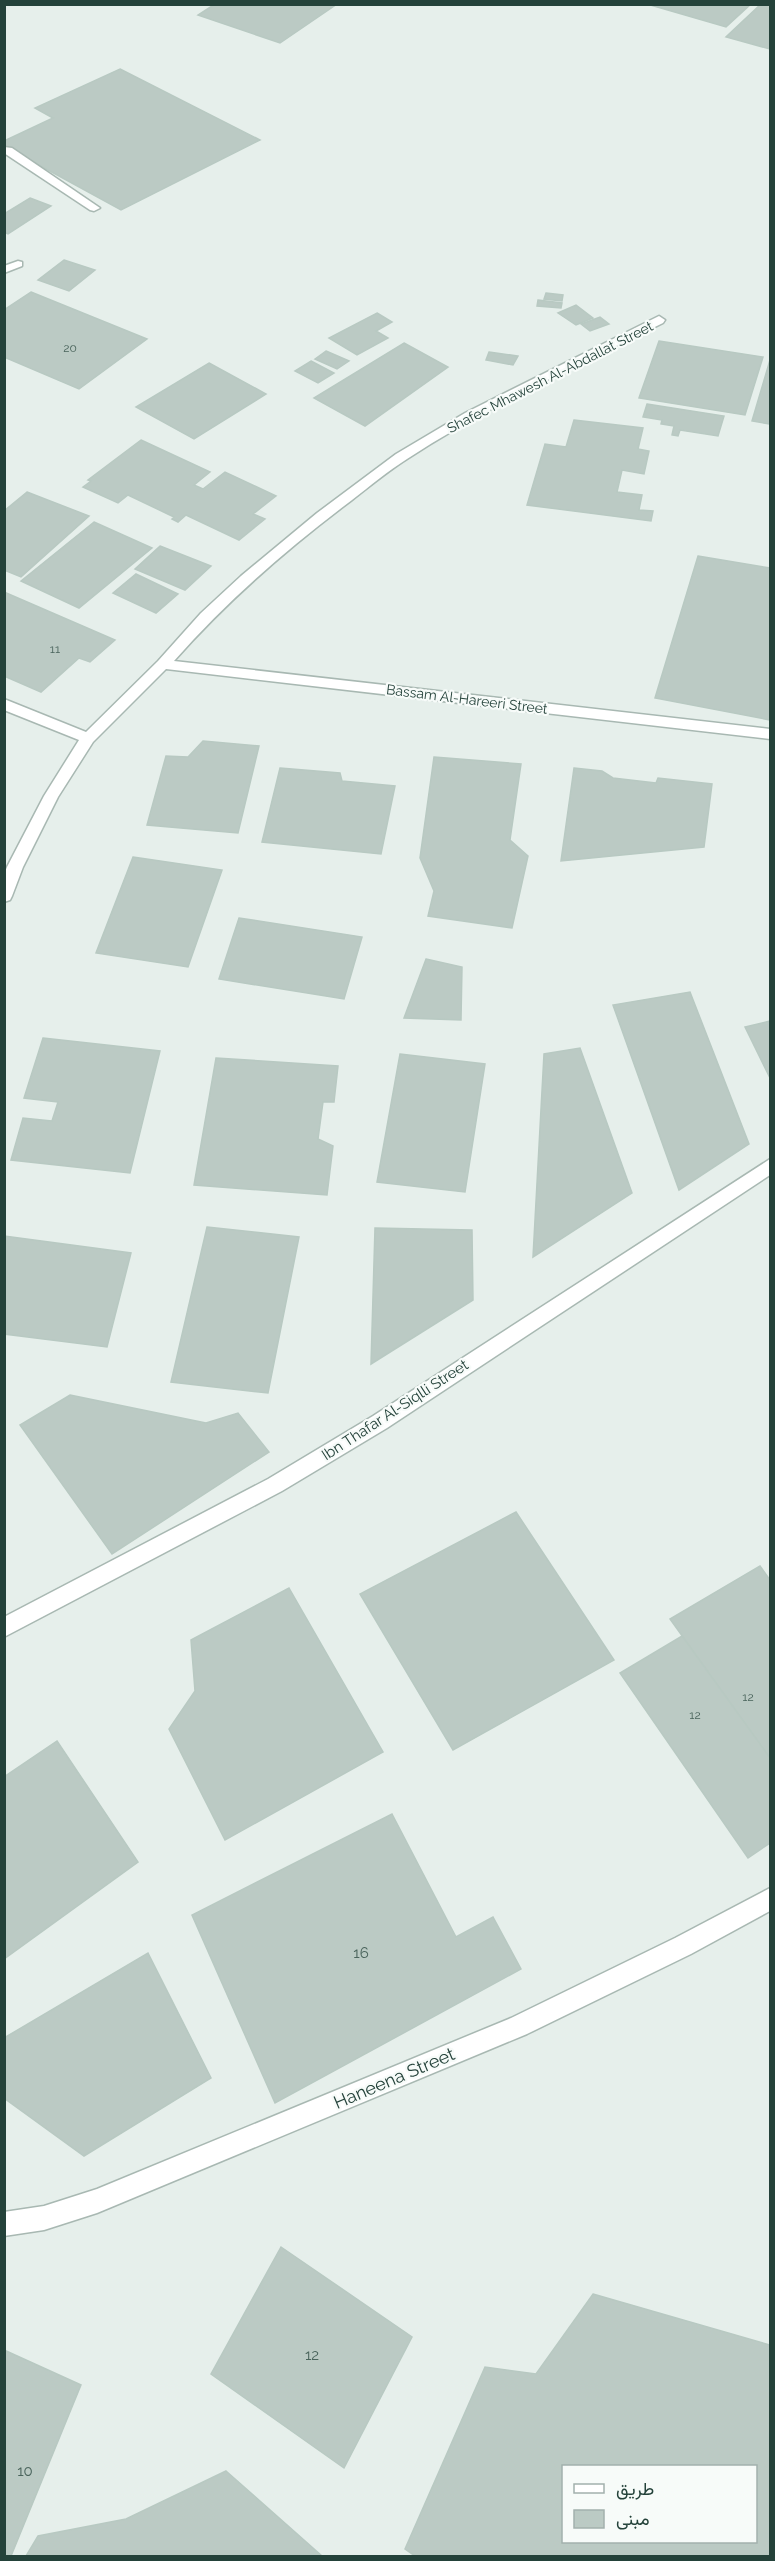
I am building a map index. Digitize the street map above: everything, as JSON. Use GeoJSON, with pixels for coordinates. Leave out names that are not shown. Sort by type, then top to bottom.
{"type":"FeatureCollection","features":[{"type":"Feature","properties":{"kind":"street"},"geometry":{"type":"LineString","coordinates":[[4,150],[8,150],[94,208]]}},
{"type":"Feature","properties":{"kind":"street"},"geometry":{"type":"LineString","coordinates":[[4,270],[18,264]]}},
{"type":"Feature","properties":{"kind":"street","name":"Shafec Mhawesh Al-Abdallat Street"},"geometry":{"type":"LineString","coordinates":[[4,896],[10,865],[88,738],[163,664],[206,615],[246,579],[322,516],[401,457],[469,416],[659,320]]}},
{"type":"Feature","properties":{"kind":"street","name":"Bassam Al-Hareeri Street"},"geometry":{"type":"LineString","coordinates":[[163,664],[771,734]]}},
{"type":"Feature","properties":{"kind":"street"},"geometry":{"type":"LineString","coordinates":[[4,704],[88,738]]}},
{"type":"Feature","properties":{"kind":"street","name":"Ibn Thafar Al-Siqlli Street"},"geometry":{"type":"LineString","coordinates":[[4,1628],[274,1485],[380,1422],[771,1166]]}},
{"type":"Feature","properties":{"kind":"street","name":"Haneena Street"},"geometry":{"type":"LineString","coordinates":[[4,2224],[44,2218],[97,2201],[519,2026],[683,1946],[771,1899]]}},
{"type":"Feature","properties":{"kind":"building"},"geometry":{"type":"Polygon","coordinates":[[[215,4],[337,4],[280,43],[198,15],[215,4]]]}},
{"type":"Feature","properties":{"kind":"building"},"geometry":{"type":"Polygon","coordinates":[[[647,4],[751,4],[726,27],[647,4]]]}},
{"type":"Feature","properties":{"kind":"building"},"geometry":{"type":"Polygon","coordinates":[[[761,4],[770,4],[770,49],[726,37],[761,4]]]}},
{"type":"Feature","properties":{"kind":"building"},"geometry":{"type":"Polygon","coordinates":[[[120,69],[260,140],[121,210],[4,146],[4,141],[53,118],[35,108],[120,69]]]}},
{"type":"Feature","properties":{"kind":"building"},"geometry":{"type":"Polygon","coordinates":[[[30,198],[51,206],[8,234],[4,232],[4,214],[30,198]]]}},
{"type":"Feature","properties":{"kind":"building"},"geometry":{"type":"Polygon","coordinates":[[[64,260],[95,270],[69,291],[38,280],[64,260]]]}},
{"type":"Feature","properties":{"kind":"building"},"geometry":{"type":"Polygon","coordinates":[[[31,292],[147,339],[79,389],[4,357],[4,310],[31,292]]]}},
{"type":"Feature","properties":{"kind":"building"},"geometry":{"type":"Polygon","coordinates":[[[546,293],[563,295],[562,301],[544,299],[546,293]]]}},
{"type":"Feature","properties":{"kind":"building"},"geometry":{"type":"Polygon","coordinates":[[[538,300],[562,303],[561,308],[537,306],[538,300]]]}},
{"type":"Feature","properties":{"kind":"building"},"geometry":{"type":"Polygon","coordinates":[[[576,305],[593,318],[576,325],[558,313],[576,305]]]}},
{"type":"Feature","properties":{"kind":"building"},"geometry":{"type":"Polygon","coordinates":[[[377,313],[392,322],[376,331],[388,338],[357,355],[329,338],[377,313]]]}},
{"type":"Feature","properties":{"kind":"building"},"geometry":{"type":"Polygon","coordinates":[[[600,317],[609,324],[590,331],[581,324],[600,317]]]}},
{"type":"Feature","properties":{"kind":"building"},"geometry":{"type":"Polygon","coordinates":[[[659,341],[763,357],[745,415],[639,398],[659,341]]]}},
{"type":"Feature","properties":{"kind":"building"},"geometry":{"type":"Polygon","coordinates":[[[404,343],[448,367],[365,426],[314,398],[404,343]]]}},
{"type":"Feature","properties":{"kind":"building"},"geometry":{"type":"Polygon","coordinates":[[[326,351],[349,361],[337,369],[315,359],[326,351]]]}},
{"type":"Feature","properties":{"kind":"building"},"geometry":{"type":"Polygon","coordinates":[[[489,352],[518,356],[513,365],[486,360],[489,352]]]}},
{"type":"Feature","properties":{"kind":"building"},"geometry":{"type":"Polygon","coordinates":[[[770,360],[770,424],[752,421],[770,360]]]}},
{"type":"Feature","properties":{"kind":"building"},"geometry":{"type":"Polygon","coordinates":[[[311,361],[334,373],[318,383],[295,371],[311,361]]]}},
{"type":"Feature","properties":{"kind":"building"},"geometry":{"type":"Polygon","coordinates":[[[209,363],[266,394],[194,439],[136,407],[209,363]]]}},
{"type":"Feature","properties":{"kind":"building"},"geometry":{"type":"Polygon","coordinates":[[[647,404],[724,416],[718,436],[680,430],[678,436],[672,435],[674,426],[661,424],[662,420],[643,417],[647,404]]]}},
{"type":"Feature","properties":{"kind":"building"},"geometry":{"type":"Polygon","coordinates":[[[574,420],[643,428],[638,449],[649,451],[644,474],[622,470],[617,492],[642,495],[639,510],[653,511],[651,521],[527,505],[545,444],[566,447],[574,420]]]}},
{"type":"Feature","properties":{"kind":"building"},"geometry":{"type":"Polygon","coordinates":[[[141,440],[210,472],[194,485],[203,489],[225,472],[276,496],[253,514],[265,519],[239,540],[186,515],[178,522],[172,519],[174,517],[128,495],[118,503],[83,487],[91,481],[88,480],[141,440]]]}},
{"type":"Feature","properties":{"kind":"building"},"geometry":{"type":"Polygon","coordinates":[[[27,492],[89,516],[21,577],[4,570],[4,511],[27,492]]]}},
{"type":"Feature","properties":{"kind":"building"},"geometry":{"type":"Polygon","coordinates":[[[94,522],[152,548],[79,608],[21,581],[94,522]]]}},
{"type":"Feature","properties":{"kind":"building"},"geometry":{"type":"Polygon","coordinates":[[[160,546],[211,566],[185,590],[135,569],[160,546]]]}},
{"type":"Feature","properties":{"kind":"building"},"geometry":{"type":"Polygon","coordinates":[[[698,556],[770,568],[770,720],[655,698],[698,556]]]}},
{"type":"Feature","properties":{"kind":"building"},"geometry":{"type":"Polygon","coordinates":[[[136,574],[178,594],[156,613],[113,593],[136,574]]]}},
{"type":"Feature","properties":{"kind":"building"},"geometry":{"type":"Polygon","coordinates":[[[4,592],[115,640],[90,662],[79,658],[41,692],[4,676],[4,592]]]}},
{"type":"Feature","properties":{"kind":"building"},"geometry":{"type":"Polygon","coordinates":[[[203,741],[259,746],[238,833],[147,825],[166,756],[188,757],[203,741]]]}},
{"type":"Feature","properties":{"kind":"building"},"geometry":{"type":"Polygon","coordinates":[[[434,757],[521,764],[510,840],[528,856],[512,928],[428,916],[434,891],[420,858],[434,757]]]}},
{"type":"Feature","properties":{"kind":"building"},"geometry":{"type":"Polygon","coordinates":[[[280,768],[340,773],[342,781],[395,786],[381,854],[262,842],[280,768]]]}},
{"type":"Feature","properties":{"kind":"building"},"geometry":{"type":"Polygon","coordinates":[[[574,768],[602,771],[613,778],[656,783],[658,778],[712,784],[704,847],[561,861],[574,768]]]}},
{"type":"Feature","properties":{"kind":"building"},"geometry":{"type":"Polygon","coordinates":[[[133,857],[222,870],[188,967],[96,953],[133,857]]]}},
{"type":"Feature","properties":{"kind":"building"},"geometry":{"type":"Polygon","coordinates":[[[239,918],[362,937],[344,999],[219,979],[239,918]]]}},
{"type":"Feature","properties":{"kind":"building"},"geometry":{"type":"Polygon","coordinates":[[[426,959],[462,967],[461,1020],[404,1018],[426,959]]]}},
{"type":"Feature","properties":{"kind":"building"},"geometry":{"type":"Polygon","coordinates":[[[690,992],[749,1144],[679,1190],[613,1005],[690,992]]]}},
{"type":"Feature","properties":{"kind":"building"},"geometry":{"type":"Polygon","coordinates":[[[770,1021],[770,1078],[745,1027],[770,1021]]]}},
{"type":"Feature","properties":{"kind":"building"},"geometry":{"type":"Polygon","coordinates":[[[43,1038],[160,1051],[130,1173],[11,1160],[23,1118],[52,1121],[58,1102],[24,1098],[43,1038]]]}},
{"type":"Feature","properties":{"kind":"building"},"geometry":{"type":"Polygon","coordinates":[[[580,1048],[632,1193],[533,1257],[544,1054],[580,1048]]]}},
{"type":"Feature","properties":{"kind":"building"},"geometry":{"type":"Polygon","coordinates":[[[400,1054],[485,1064],[465,1192],[377,1182],[400,1054]]]}},
{"type":"Feature","properties":{"kind":"building"},"geometry":{"type":"Polygon","coordinates":[[[216,1058],[338,1066],[334,1102],[323,1102],[318,1139],[333,1146],[327,1195],[194,1185],[216,1058]]]}},
{"type":"Feature","properties":{"kind":"building"},"geometry":{"type":"Polygon","coordinates":[[[207,1227],[299,1237],[268,1393],[171,1382],[207,1227]]]}},
{"type":"Feature","properties":{"kind":"building"},"geometry":{"type":"Polygon","coordinates":[[[375,1228],[472,1230],[473,1300],[371,1364],[375,1228]]]}},
{"type":"Feature","properties":{"kind":"building"},"geometry":{"type":"Polygon","coordinates":[[[4,1236],[131,1253],[107,1347],[4,1334],[4,1236]]]}},
{"type":"Feature","properties":{"kind":"building"},"geometry":{"type":"Polygon","coordinates":[[[70,1395],[206,1423],[238,1413],[269,1452],[112,1554],[20,1425],[70,1395]]]}},
{"type":"Feature","properties":{"kind":"building"},"geometry":{"type":"Polygon","coordinates":[[[516,1512],[614,1660],[453,1750],[360,1594],[516,1512]]]}},
{"type":"Feature","properties":{"kind":"building"},"geometry":{"type":"Polygon","coordinates":[[[760,1566],[770,1580],[770,1758],[670,1619],[760,1566]]]}},
{"type":"Feature","properties":{"kind":"building"},"geometry":{"type":"Polygon","coordinates":[[[289,1588],[383,1752],[225,1840],[169,1729],[195,1691],[191,1640],[289,1588]]]}},
{"type":"Feature","properties":{"kind":"building"},"geometry":{"type":"Polygon","coordinates":[[[682,1636],[770,1758],[770,1843],[748,1858],[620,1673],[682,1636]]]}},
{"type":"Feature","properties":{"kind":"building"},"geometry":{"type":"Polygon","coordinates":[[[57,1741],[138,1862],[4,1959],[4,1777],[57,1741]]]}},
{"type":"Feature","properties":{"kind":"building"},"geometry":{"type":"Polygon","coordinates":[[[392,1814],[456,1937],[493,1917],[521,1969],[275,2103],[192,1915],[392,1814]]]}},
{"type":"Feature","properties":{"kind":"building"},"geometry":{"type":"Polygon","coordinates":[[[148,1953],[211,2078],[84,2156],[4,2098],[4,2038],[148,1953]]]}},
{"type":"Feature","properties":{"kind":"building"},"geometry":{"type":"Polygon","coordinates":[[[281,2247],[412,2337],[344,2468],[211,2374],[281,2247]]]}},
{"type":"Feature","properties":{"kind":"building"},"geometry":{"type":"Polygon","coordinates":[[[593,2294],[770,2345],[770,2556],[415,2556],[405,2549],[485,2367],[536,2374],[593,2294]]]}},
{"type":"Feature","properties":{"kind":"building"},"geometry":{"type":"Polygon","coordinates":[[[4,2350],[81,2385],[11,2556],[4,2556],[4,2350]]]}},
{"type":"Feature","properties":{"kind":"building"},"geometry":{"type":"Polygon","coordinates":[[[226,2471],[322,2556],[26,2556],[38,2536],[126,2519],[226,2471]]]}}]}
